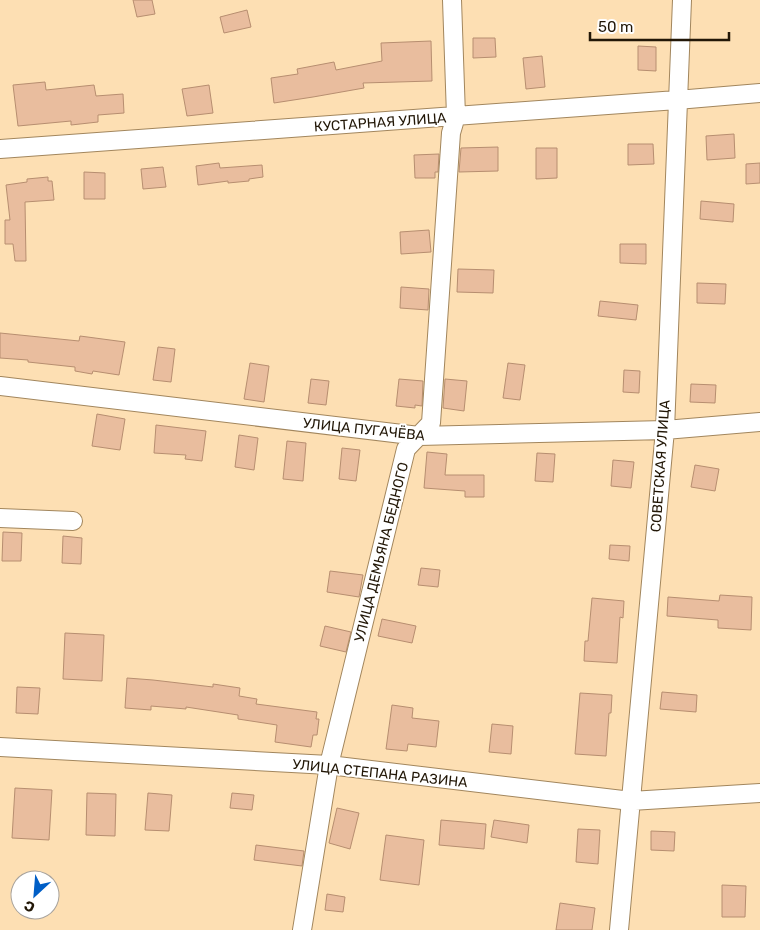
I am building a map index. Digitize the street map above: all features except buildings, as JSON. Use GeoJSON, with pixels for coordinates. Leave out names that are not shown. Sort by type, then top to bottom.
{"type":"FeatureCollection","features":[{"type":"Feature","properties":{"kind":"street","name":"УЛИЦА ДЕМЬЯНА БЕДНОГО"},"geometry":{"type":"LineString","coordinates":[[302,930],[329,765],[406,449],[431,423],[451,133],[456,116],[452,0]]}},
{"type":"Feature","properties":{"kind":"street","name":"СОВЕТСКАЯ УЛИЦА"},"geometry":{"type":"LineString","coordinates":[[619,930],[664,430],[682,0]]}},
{"type":"Feature","properties":{"kind":"street","name":"КУСТАРНАЯ УЛИЦА"},"geometry":{"type":"LineString","coordinates":[[0,149],[760,93]]}},
{"type":"Feature","properties":{"kind":"street","name":"УЛИЦА ПУГАЧЁВА"},"geometry":{"type":"LineString","coordinates":[[0,386],[419,436],[664,430],[760,422]]}},
{"type":"Feature","properties":{"kind":"street"},"geometry":{"type":"LineString","coordinates":[[0,518],[73,521]]}},
{"type":"Feature","properties":{"kind":"street","name":"УЛИЦА СТЕПАНА РАЗИНА"},"geometry":{"type":"LineString","coordinates":[[0,748],[329,765],[631,801],[760,793]]}}]}
